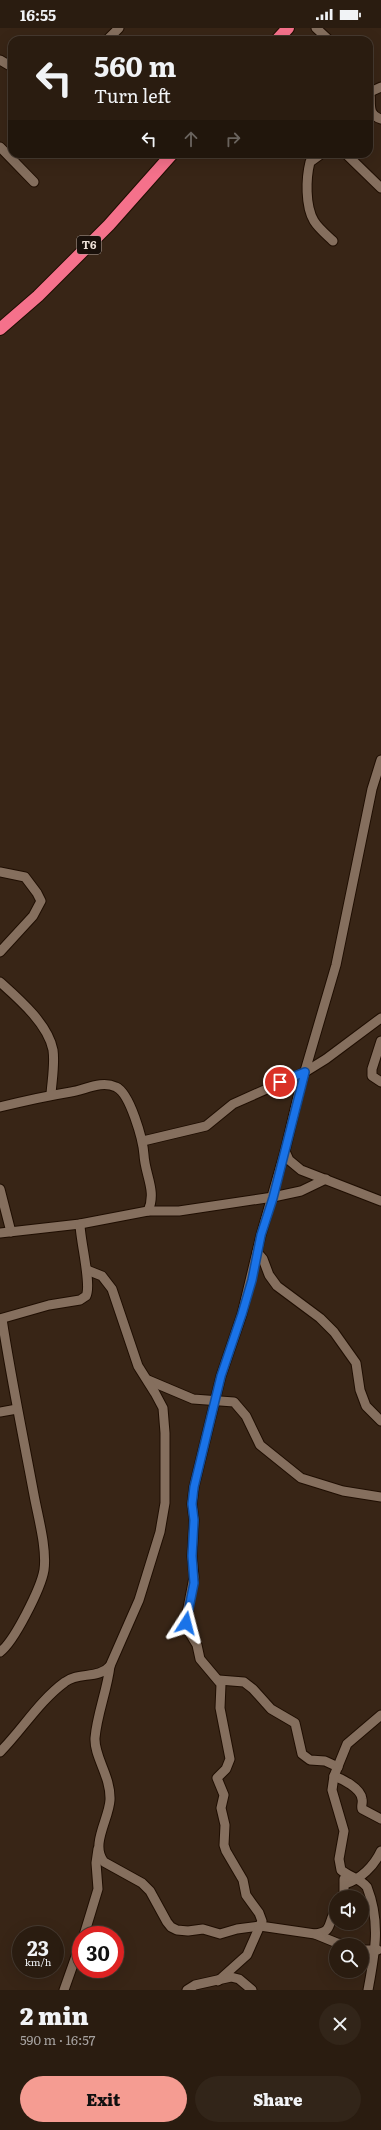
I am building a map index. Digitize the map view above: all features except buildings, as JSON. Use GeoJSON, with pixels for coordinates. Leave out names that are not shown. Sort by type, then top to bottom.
{"type":"FeatureCollection","features":[{"type":"Feature","properties":{"kind":"highway","name":"T6"},"geometry":{"type":"LineString","coordinates":[[0,329],[38,296],[109,225],[168,158]]}},
{"type":"Feature","properties":{"kind":"street"},"geometry":{"type":"LineString","coordinates":[[111,36],[119,28]]}},
{"type":"Feature","properties":{"kind":"street"},"geometry":{"type":"LineString","coordinates":[[316,28],[324,36]]}},
{"type":"Feature","properties":{"kind":"street"},"geometry":{"type":"LineString","coordinates":[[0,147],[8,155]]}},
{"type":"Feature","properties":{"kind":"street"},"geometry":{"type":"LineString","coordinates":[[11,158],[34,182]]}},
{"type":"Feature","properties":{"kind":"street"},"geometry":{"type":"LineString","coordinates":[[316,158],[310,162],[308,171],[310,212],[318,226],[333,241]]}},
{"type":"Feature","properties":{"kind":"street"},"geometry":{"type":"LineString","coordinates":[[350,158],[381,188]]}},
{"type":"Feature","properties":{"kind":"street"},"geometry":{"type":"LineString","coordinates":[[218,1981],[247,1955],[260,1926],[261,1916],[246,1895],[243,1880],[224,1845],[225,1825],[221,1808],[224,1795],[217,1778],[226,1769],[230,1759],[220,1708],[220,1680],[200,1659],[197,1646],[186,1627],[194,1577],[192,1556],[194,1520],[192,1499],[226,1358],[242,1314],[305,1072],[336,965],[372,789],[381,760]]}},
{"type":"Feature","properties":{"kind":"street"},"geometry":{"type":"LineString","coordinates":[[0,872],[25,877],[41,901],[33,916],[0,952]]}},
{"type":"Feature","properties":{"kind":"street"},"geometry":{"type":"LineString","coordinates":[[0,982],[36,1019],[50,1040],[54,1061],[51,1094]]}},
{"type":"Feature","properties":{"kind":"street"},"geometry":{"type":"LineString","coordinates":[[143,1141],[206,1126],[233,1104],[305,1072],[340,1050],[381,1018]]}},
{"type":"Feature","properties":{"kind":"street"},"geometry":{"type":"LineString","coordinates":[[381,1041],[372,1069],[372,1076],[381,1082]]}},
{"type":"Feature","properties":{"kind":"street"},"geometry":{"type":"LineString","coordinates":[[0,1107],[51,1094],[72,1092],[92,1086],[108,1085],[116,1087],[125,1098],[143,1141],[144,1158],[152,1193],[152,1200],[148,1211]]}},
{"type":"Feature","properties":{"kind":"street"},"geometry":{"type":"LineString","coordinates":[[285,1151],[289,1160],[301,1170],[381,1201]]}},
{"type":"Feature","properties":{"kind":"street"},"geometry":{"type":"LineString","coordinates":[[0,1233],[80,1224],[148,1211],[179,1211],[273,1198],[301,1191],[326,1180]]}},
{"type":"Feature","properties":{"kind":"street"},"geometry":{"type":"LineString","coordinates":[[0,1189],[10,1232]]}},
{"type":"Feature","properties":{"kind":"street"},"geometry":{"type":"LineString","coordinates":[[0,1652],[11,1642],[35,1595],[42,1579],[44,1565],[39,1522],[1,1319],[49,1304],[81,1299],[88,1291],[87,1270],[82,1249],[80,1224]]}},
{"type":"Feature","properties":{"kind":"street"},"geometry":{"type":"LineString","coordinates":[[257,1252],[263,1259],[269,1275],[277,1286],[320,1318],[334,1332],[356,1363],[360,1390],[366,1406],[381,1421]]}},
{"type":"Feature","properties":{"kind":"street"},"geometry":{"type":"LineString","coordinates":[[87,1270],[102,1276],[112,1289],[138,1366],[159,1401],[165,1421],[166,1470],[164,1516],[158,1539],[139,1600],[110,1666],[95,1740],[110,1786],[109,1805],[96,1858],[98,1885],[97,1896],[87,1926]]}},
{"type":"Feature","properties":{"kind":"street"},"geometry":{"type":"LineString","coordinates":[[147,1380],[188,1398],[229,1401],[240,1407],[260,1445],[300,1478],[343,1490],[381,1496]]}},
{"type":"Feature","properties":{"kind":"street"},"geometry":{"type":"LineString","coordinates":[[0,1412],[17,1409]]}},
{"type":"Feature","properties":{"kind":"street"},"geometry":{"type":"LineString","coordinates":[[0,1752],[51,1694],[65,1682],[78,1676],[102,1672],[110,1666]]}},
{"type":"Feature","properties":{"kind":"street"},"geometry":{"type":"LineString","coordinates":[[220,1680],[240,1680],[248,1684],[271,1709],[295,1723],[302,1754],[310,1760],[325,1761],[344,1780],[359,1792],[362,1798],[362,1809],[381,1819]]}},
{"type":"Feature","properties":{"kind":"street"},"geometry":{"type":"LineString","coordinates":[[345,1890],[345,1884],[339,1859],[344,1832],[332,1790],[336,1772],[349,1741],[375,1722],[381,1715]]}},
{"type":"Feature","properties":{"kind":"street"},"geometry":{"type":"LineString","coordinates":[[99,1846],[101,1857],[104,1862],[142,1883],[153,1893],[172,1928],[188,1931],[206,1929],[220,1934],[237,1929],[260,1926],[315,1934],[329,1940]]}},
{"type":"Feature","properties":{"kind":"street"},"geometry":{"type":"LineString","coordinates":[[345,1884],[357,1879],[372,1865],[381,1851]]}},
{"type":"Feature","properties":{"kind":"street"},"geometry":{"type":"LineString","coordinates":[[341,1870],[366,1886],[380,1911],[381,1934],[368,1990]]}},
{"type":"Feature","properties":{"kind":"street"},"geometry":{"type":"LineString","coordinates":[[315,1934],[323,1933],[329,1927]]}},
{"type":"Feature","properties":{"kind":"street"},"geometry":{"type":"LineString","coordinates":[[369,1950],[378,1950]]}},
{"type":"Feature","properties":{"kind":"street"},"geometry":{"type":"LineString","coordinates":[[64,1990],[72,1967]]}},
{"type":"Feature","properties":{"kind":"street"},"geometry":{"type":"LineString","coordinates":[[187,1990],[195,1984],[234,1977],[252,1990]]}},
{"type":"Feature","properties":{"kind":"route"},"geometry":{"type":"LineString","coordinates":[[186,1623],[188,1605],[194,1583],[192,1556],[195,1537],[192,1510],[194,1487],[221,1376],[252,1280],[261,1235],[273,1198],[296,1102],[305,1072],[280,1082]]}}]}
